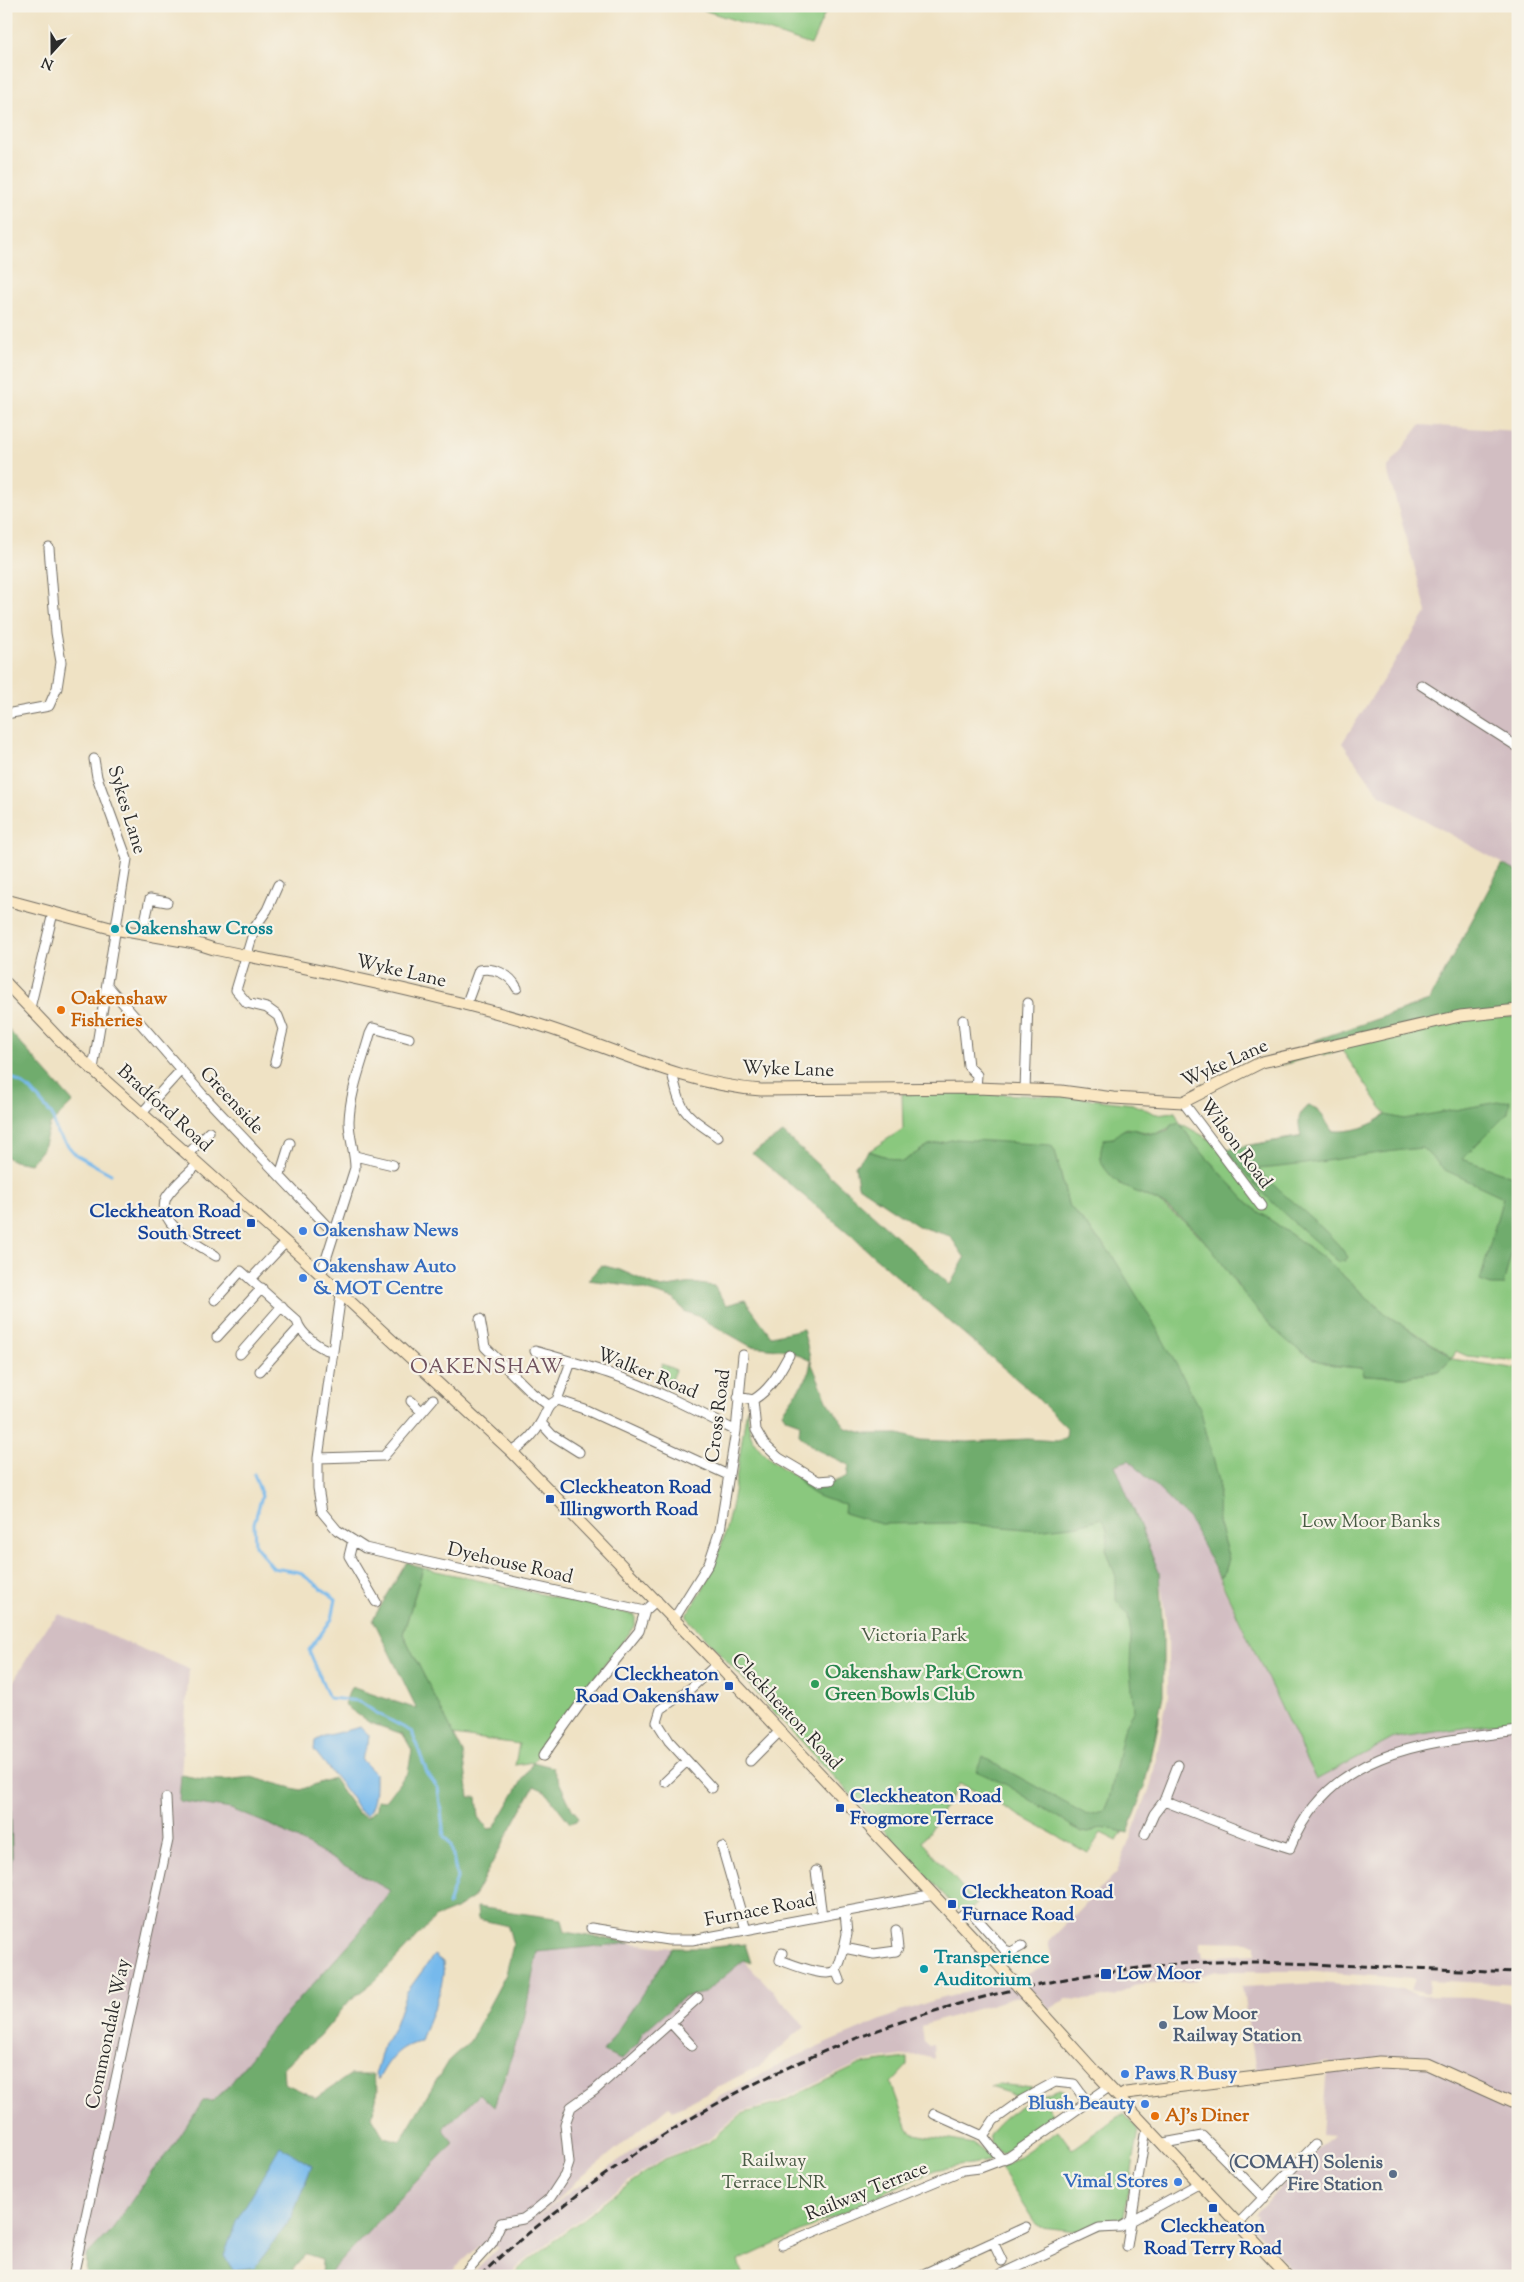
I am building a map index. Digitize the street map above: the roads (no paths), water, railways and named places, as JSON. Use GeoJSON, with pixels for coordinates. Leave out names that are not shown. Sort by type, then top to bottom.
{"type":"FeatureCollection","features":[{"type":"Feature","properties":{"kind":"street"},"geometry":{"type":"LineString","coordinates":[[6,714],[49,706],[57,688],[61,662],[49,548]]}},
{"type":"Feature","properties":{"kind":"street"},"geometry":{"type":"LineString","coordinates":[[1421,685],[1518,748]]}},
{"type":"Feature","properties":{"kind":"street","name":"Sykes Lane"},"geometry":{"type":"LineString","coordinates":[[93,1069],[108,986],[114,929],[127,859],[97,777],[94,759]]}},
{"type":"Feature","properties":{"kind":"street"},"geometry":{"type":"LineString","coordinates":[[275,1062],[283,1029],[278,1016],[267,1008],[246,1003],[236,990],[255,927],[267,910],[278,885]]}},
{"type":"Feature","properties":{"kind":"street"},"geometry":{"type":"LineString","coordinates":[[142,934],[150,899],[167,902]]}},
{"type":"Feature","properties":{"kind":"street","name":"Wyke Lane"},"geometry":{"type":"LineString","coordinates":[[6,900],[114,929],[196,943],[466,1005],[533,1023],[672,1072],[742,1088],[761,1090],[976,1088],[1061,1091],[1113,1098],[1183,1102],[1262,1062],[1460,1016],[1518,1010]]}},
{"type":"Feature","properties":{"kind":"street"},"geometry":{"type":"LineString","coordinates":[[30,1008],[53,913]]}},
{"type":"Feature","properties":{"kind":"street"},"geometry":{"type":"LineString","coordinates":[[466,1005],[478,970],[495,971],[510,977],[517,988]]}},
{"type":"Feature","properties":{"kind":"street","name":"Bradford Road"},"geometry":{"type":"LineString","coordinates":[[6,983],[93,1069],[302,1257]]}},
{"type":"Feature","properties":{"kind":"street","name":"Greenside"},"geometry":{"type":"LineString","coordinates":[[108,986],[181,1070],[326,1225],[336,1231]]}},
{"type":"Feature","properties":{"kind":"street"},"geometry":{"type":"LineString","coordinates":[[1025,1090],[1028,1003]]}},
{"type":"Feature","properties":{"kind":"street"},"geometry":{"type":"LineString","coordinates":[[963,1020],[968,1066],[977,1075],[976,1088]]}},
{"type":"Feature","properties":{"kind":"street"},"geometry":{"type":"LineString","coordinates":[[321,1275],[355,1168],[355,1156],[349,1123],[352,1095],[373,1028],[409,1038]]}},
{"type":"Feature","properties":{"kind":"street"},"geometry":{"type":"LineString","coordinates":[[142,1113],[181,1070]]}},
{"type":"Feature","properties":{"kind":"street"},"geometry":{"type":"LineString","coordinates":[[672,1072],[678,1101],[686,1114],[718,1137]]}},
{"type":"Feature","properties":{"kind":"street","name":"Wilson Road"},"geometry":{"type":"LineString","coordinates":[[1183,1102],[1262,1206]]}},
{"type":"Feature","properties":{"kind":"street"},"geometry":{"type":"LineString","coordinates":[[188,1154],[209,1132]]}},
{"type":"Feature","properties":{"kind":"street"},"geometry":{"type":"LineString","coordinates":[[280,1175],[290,1143]]}},
{"type":"Feature","properties":{"kind":"street"},"geometry":{"type":"LineString","coordinates":[[355,1156],[393,1165]]}},
{"type":"Feature","properties":{"kind":"street"},"geometry":{"type":"LineString","coordinates":[[198,1164],[166,1198],[164,1212],[170,1225],[216,1256]]}},
{"type":"Feature","properties":{"kind":"street"},"geometry":{"type":"LineString","coordinates":[[252,1279],[285,1242]]}},
{"type":"Feature","properties":{"kind":"street","name":"Cleckheaton Road"},"geometry":{"type":"LineString","coordinates":[[302,1257],[512,1452],[657,1600],[957,1919],[1109,2087],[1164,2143],[1287,2276]]}},
{"type":"Feature","properties":{"kind":"street"},"geometry":{"type":"LineString","coordinates":[[215,1300],[241,1271],[282,1306],[297,1321],[298,1328],[324,1350],[332,1351]]}},
{"type":"Feature","properties":{"kind":"street"},"geometry":{"type":"LineString","coordinates":[[217,1337],[262,1288]]}},
{"type":"Feature","properties":{"kind":"street","name":"Dyehouse Road"},"geometry":{"type":"LineString","coordinates":[[341,1294],[318,1458],[318,1488],[322,1512],[337,1530],[365,1548],[645,1612]]}},
{"type":"Feature","properties":{"kind":"street"},"geometry":{"type":"LineString","coordinates":[[240,1354],[282,1306]]}},
{"type":"Feature","properties":{"kind":"street"},"geometry":{"type":"LineString","coordinates":[[480,1319],[485,1347],[532,1393],[548,1405]]}},
{"type":"Feature","properties":{"kind":"street"},"geometry":{"type":"LineString","coordinates":[[260,1371],[298,1328]]}},
{"type":"Feature","properties":{"kind":"street","name":"Walker Road"},"geometry":{"type":"LineString","coordinates":[[535,1351],[609,1373],[675,1400],[736,1431]]}},
{"type":"Feature","properties":{"kind":"street","name":"Cross Road"},"geometry":{"type":"LineString","coordinates":[[674,1619],[709,1563],[720,1530],[736,1431],[738,1397],[744,1355]]}},
{"type":"Feature","properties":{"kind":"street"},"geometry":{"type":"LineString","coordinates":[[738,1397],[754,1400],[764,1394],[775,1381],[789,1355]]}},
{"type":"Feature","properties":{"kind":"street"},"geometry":{"type":"LineString","coordinates":[[512,1452],[520,1447],[541,1423],[548,1405],[557,1400],[566,1371],[572,1362]]}},
{"type":"Feature","properties":{"kind":"street"},"geometry":{"type":"LineString","coordinates":[[318,1458],[384,1456],[433,1399]]}},
{"type":"Feature","properties":{"kind":"street"},"geometry":{"type":"LineString","coordinates":[[557,1400],[584,1409],[728,1475]]}},
{"type":"Feature","properties":{"kind":"street"},"geometry":{"type":"LineString","coordinates":[[754,1400],[756,1430],[764,1444],[779,1458],[818,1481],[831,1480]]}},
{"type":"Feature","properties":{"kind":"street"},"geometry":{"type":"LineString","coordinates":[[411,1402],[422,1412]]}},
{"type":"Feature","properties":{"kind":"street"},"geometry":{"type":"LineString","coordinates":[[541,1423],[552,1435],[579,1452]]}},
{"type":"Feature","properties":{"kind":"street"},"geometry":{"type":"LineString","coordinates":[[353,1540],[349,1556],[376,1602]]}},
{"type":"Feature","properties":{"kind":"street"},"geometry":{"type":"LineString","coordinates":[[543,1756],[581,1703],[639,1631],[645,1612],[657,1600]]}},
{"type":"Feature","properties":{"kind":"street"},"geometry":{"type":"LineString","coordinates":[[712,1788],[669,1741],[658,1722],[661,1709],[691,1688],[718,1664]]}},
{"type":"Feature","properties":{"kind":"street"},"geometry":{"type":"LineString","coordinates":[[750,1761],[780,1731]]}},
{"type":"Feature","properties":{"kind":"street"},"geometry":{"type":"LineString","coordinates":[[1164,1801],[1258,1838],[1290,1848],[1302,1821],[1313,1805],[1350,1772],[1408,1748],[1518,1731]]}},
{"type":"Feature","properties":{"kind":"street"},"geometry":{"type":"LineString","coordinates":[[666,1782],[687,1761]]}},
{"type":"Feature","properties":{"kind":"street"},"geometry":{"type":"LineString","coordinates":[[1145,1834],[1154,1814],[1164,1801],[1178,1765]]}},
{"type":"Feature","properties":{"kind":"street","name":"Commondale Way"},"geometry":{"type":"LineString","coordinates":[[73,2276],[168,1840],[166,1798]]}},
{"type":"Feature","properties":{"kind":"street"},"geometry":{"type":"LineString","coordinates":[[722,1847],[746,1930]]}},
{"type":"Feature","properties":{"kind":"street"},"geometry":{"type":"LineString","coordinates":[[816,1871],[822,1916]]}},
{"type":"Feature","properties":{"kind":"street","name":"Furnace Road"},"geometry":{"type":"LineString","coordinates":[[591,1928],[668,1940],[692,1940],[934,1895]]}},
{"type":"Feature","properties":{"kind":"street"},"geometry":{"type":"LineString","coordinates":[[957,1919],[967,1911],[972,1913],[1006,1950],[1012,1952],[1022,1946]]}},
{"type":"Feature","properties":{"kind":"street"},"geometry":{"type":"LineString","coordinates":[[840,1980],[836,1970],[847,1934],[845,1912]]}},
{"type":"Feature","properties":{"kind":"street"},"geometry":{"type":"LineString","coordinates":[[844,1948],[874,1954],[896,1951],[898,1948],[896,1930]]}},
{"type":"Feature","properties":{"kind":"street"},"geometry":{"type":"LineString","coordinates":[[782,1953],[780,1960],[819,1972],[836,1970]]}},
{"type":"Feature","properties":{"kind":"street"},"geometry":{"type":"LineString","coordinates":[[462,2276],[492,2243],[502,2223],[523,2219],[533,2212],[550,2198],[565,2175],[568,2163],[565,2124],[570,2107],[595,2090],[698,1998]]}},
{"type":"Feature","properties":{"kind":"street"},"geometry":{"type":"LineString","coordinates":[[671,2023],[692,2046]]}},
{"type":"Feature","properties":{"kind":"street"},"geometry":{"type":"LineString","coordinates":[[1119,2097],[1126,2093],[1379,2062],[1427,2064],[1518,2105]]}},
{"type":"Feature","properties":{"kind":"street"},"geometry":{"type":"LineString","coordinates":[[983,2136],[994,2120],[1022,2100],[1055,2082],[1074,2084],[1087,2102]]}},
{"type":"Feature","properties":{"kind":"street","name":"Railway Terrace"},"geometry":{"type":"LineString","coordinates":[[782,2245],[963,2170],[980,2168],[1002,2160],[1109,2087]]}},
{"type":"Feature","properties":{"kind":"street"},"geometry":{"type":"LineString","coordinates":[[934,2114],[983,2136],[1002,2160]]}},
{"type":"Feature","properties":{"kind":"street"},"geometry":{"type":"LineString","coordinates":[[1127,2246],[1145,2135],[1150,2129]]}},
{"type":"Feature","properties":{"kind":"street"},"geometry":{"type":"LineString","coordinates":[[1164,2143],[1202,2136],[1264,2198]]}},
{"type":"Feature","properties":{"kind":"street"},"geometry":{"type":"LineString","coordinates":[[1238,2224],[1315,2145]]}},
{"type":"Feature","properties":{"kind":"street"},"geometry":{"type":"LineString","coordinates":[[1001,2274],[1099,2228],[1120,2227],[1200,2183]]}},
{"type":"Feature","properties":{"kind":"street"},"geometry":{"type":"LineString","coordinates":[[919,2276],[1026,2227]]}},
{"type":"Feature","properties":{"kind":"street"},"geometry":{"type":"LineString","coordinates":[[993,2242],[1002,2261]]}},
{"type":"Feature","properties":{"kind":"water"},"geometry":{"type":"Polygon","coordinates":[[[361,1727],[369,1735],[368,1744],[361,1759],[375,1773],[375,1790],[367,1815],[359,1811],[348,1793],[314,1750],[315,1741],[324,1736],[361,1727]]]}},
{"type":"Feature","properties":{"kind":"water"},"geometry":{"type":"Polygon","coordinates":[[[434,1955],[443,1962],[442,1983],[421,2042],[400,2050],[386,2066],[378,2080],[375,2075],[384,2044],[394,2027],[406,1993],[434,1955]]]}},
{"type":"Feature","properties":{"kind":"water"},"geometry":{"type":"Polygon","coordinates":[[[280,2146],[312,2166],[291,2218],[255,2267],[233,2270],[224,2256],[236,2222],[280,2146]]]}},
{"type":"Feature","properties":{"kind":"waterway"},"geometry":{"type":"LineString","coordinates":[[6,1074],[31,1090],[52,1115],[57,1133],[76,1155],[111,1174]]}},
{"type":"Feature","properties":{"kind":"waterway"},"geometry":{"type":"LineString","coordinates":[[254,1474],[262,1496],[254,1523],[255,1545],[273,1568],[299,1572],[336,1599],[332,1619],[309,1650],[329,1698],[359,1701],[412,1732],[427,1773],[438,1788],[444,1836],[451,1845],[457,1878],[448,1905]]}},
{"type":"Feature","properties":{"kind":"railway"},"geometry":{"type":"LineString","coordinates":[[480,2276],[513,2246],[571,2200],[640,2151],[712,2107],[787,2068],[864,2035],[943,2008],[1025,1987],[1108,1972],[1192,1963],[1262,1962],[1518,1972]]}},
{"type":"Feature","properties":{"kind":"place","name":"Oakenshaw Cross"},"geometry":{"type":"Point","coordinates":[115,929]}},
{"type":"Feature","properties":{"kind":"place","name":"Oakenshaw Fisheries"},"geometry":{"type":"Point","coordinates":[61,1010]}},
{"type":"Feature","properties":{"kind":"place","name":"Cleckheaton Road South Street"},"geometry":{"type":"Point","coordinates":[251,1223]}},
{"type":"Feature","properties":{"kind":"place","name":"Oakenshaw News"},"geometry":{"type":"Point","coordinates":[303,1231]}},
{"type":"Feature","properties":{"kind":"place","name":"Oakenshaw Auto & MOT Centre"},"geometry":{"type":"Point","coordinates":[303,1278]}},
{"type":"Feature","properties":{"kind":"place","name":"Cleckheaton Road Illingworth Road"},"geometry":{"type":"Point","coordinates":[550,1499]}},
{"type":"Feature","properties":{"kind":"place","name":"Oakenshaw Park Crown Green Bowls Club"},"geometry":{"type":"Point","coordinates":[815,1684]}},
{"type":"Feature","properties":{"kind":"place","name":"Cleckheaton Road Oakenshaw"},"geometry":{"type":"Point","coordinates":[729,1686]}},
{"type":"Feature","properties":{"kind":"place","name":"Cleckheaton Road Frogmore Terrace"},"geometry":{"type":"Point","coordinates":[840,1808]}},
{"type":"Feature","properties":{"kind":"place","name":"Cleckheaton Road Furnace Road"},"geometry":{"type":"Point","coordinates":[952,1904]}},
{"type":"Feature","properties":{"kind":"place","name":"Transperience Auditorium"},"geometry":{"type":"Point","coordinates":[924,1969]}},
{"type":"Feature","properties":{"kind":"place","name":"Low Moor"},"geometry":{"type":"Point","coordinates":[1106,1974]}},
{"type":"Feature","properties":{"kind":"place","name":"Low Moor Railway Station"},"geometry":{"type":"Point","coordinates":[1163,2025]}},
{"type":"Feature","properties":{"kind":"place","name":"Paws R Busy"},"geometry":{"type":"Point","coordinates":[1125,2074]}},
{"type":"Feature","properties":{"kind":"place","name":"Blush Beauty"},"geometry":{"type":"Point","coordinates":[1145,2104]}},
{"type":"Feature","properties":{"kind":"place","name":"AJ's Diner"},"geometry":{"type":"Point","coordinates":[1155,2116]}},
{"type":"Feature","properties":{"kind":"place","name":"(COMAH) Solenis Fire Station"},"geometry":{"type":"Point","coordinates":[1393,2174]}},
{"type":"Feature","properties":{"kind":"place","name":"Vimal Stores"},"geometry":{"type":"Point","coordinates":[1178,2182]}},
{"type":"Feature","properties":{"kind":"place","name":"Cleckheaton Road Terry Road"},"geometry":{"type":"Point","coordinates":[1213,2208]}},
{"type":"Feature","properties":{"kind":"district","name":"OAKENSHAW"},"geometry":{"type":"Point","coordinates":[487,1368]}},
{"type":"Feature","properties":{"kind":"park label","name":"Low Moor Banks"},"geometry":{"type":"Point","coordinates":[1371,1522]}},
{"type":"Feature","properties":{"kind":"park label","name":"Victoria Park"},"geometry":{"type":"Point","coordinates":[914,1636]}},
{"type":"Feature","properties":{"kind":"park label","name":"Railway Terrace LNR"},"geometry":{"type":"Point","coordinates":[774,2172]}}]}
